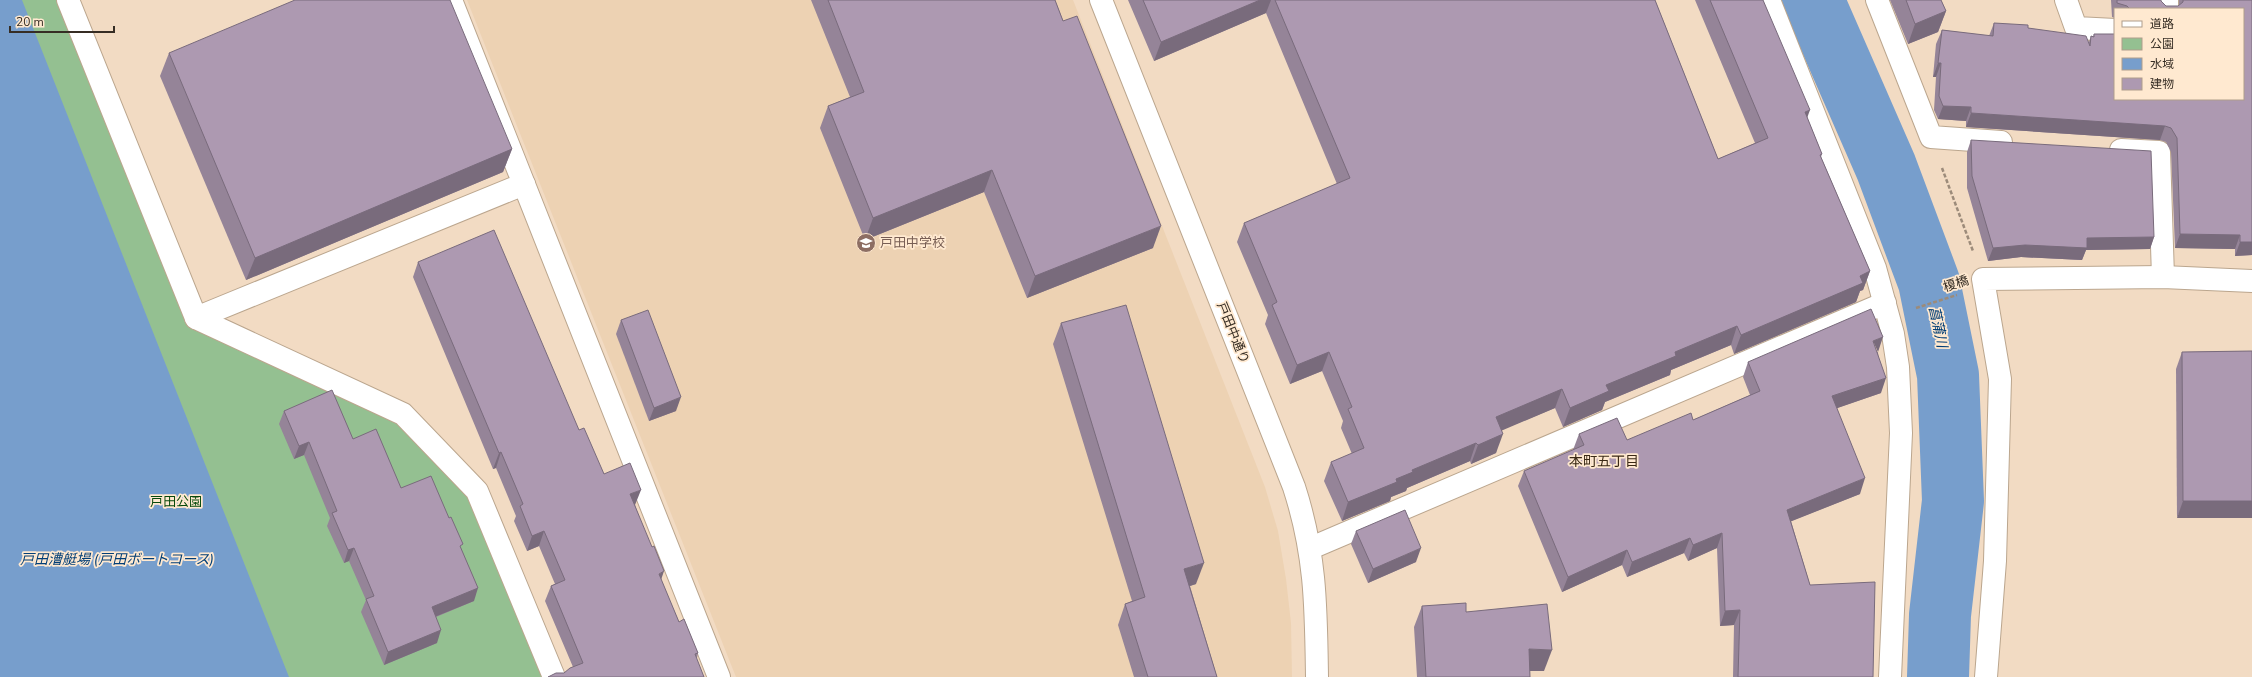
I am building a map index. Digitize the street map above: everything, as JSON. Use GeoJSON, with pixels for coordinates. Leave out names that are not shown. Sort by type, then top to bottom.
{"type":"FeatureCollection","features":[{"type":"Feature","properties":{"kind":"street"},"geometry":{"type":"LineString","coordinates":[[68,0],[196,318],[402,414],[477,491],[554,677]]}},
{"type":"Feature","properties":{"kind":"street"},"geometry":{"type":"LineString","coordinates":[[451,0],[719,677]]}},
{"type":"Feature","properties":{"kind":"street","name":"戸田中通り"},"geometry":{"type":"LineString","coordinates":[[1101,0],[1294,487],[1310,548],[1316,601],[1317,677]]}},
{"type":"Feature","properties":{"kind":"street"},"geometry":{"type":"LineString","coordinates":[[1769,0],[1875,268],[1893,334],[1901,400],[1890,677]]}},
{"type":"Feature","properties":{"kind":"street"},"geometry":{"type":"LineString","coordinates":[[1877,0],[1931,137],[2017,143]]}},
{"type":"Feature","properties":{"kind":"street"},"geometry":{"type":"LineString","coordinates":[[2066,0],[2076,28],[2114,30]]}},
{"type":"Feature","properties":{"kind":"street"},"geometry":{"type":"LineString","coordinates":[[2104,149],[2159,152],[2163,277]]}},
{"type":"Feature","properties":{"kind":"street"},"geometry":{"type":"LineString","coordinates":[[196,318],[524,184]]}},
{"type":"Feature","properties":{"kind":"street"},"geometry":{"type":"LineString","coordinates":[[1986,677],[1995,561],[2000,379],[1983,279],[2163,277],[2252,281]]}},
{"type":"Feature","properties":{"kind":"street"},"geometry":{"type":"LineString","coordinates":[[1310,548],[1885,303]]}},
{"type":"Feature","properties":{"kind":"path"},"geometry":{"type":"LineString","coordinates":[[1931,137],[1983,279]]}},
{"type":"Feature","properties":{"kind":"path","name":"榎橋"},"geometry":{"type":"LineString","coordinates":[[1913,308],[1958,294]]}},
{"type":"Feature","properties":{"kind":"shaded area","name":"戸田中学校"},"geometry":{"type":"Polygon","coordinates":[[[467,0],[1073,0],[1265,487],[1278,531],[1286,579],[1291,623],[1292,677],[736,677],[467,0]]]}},
{"type":"Feature","properties":{"kind":"green space","name":"戸田公園"},"geometry":{"type":"Polygon","coordinates":[[[0,0],[68,0],[196,318],[403,414],[489,518],[554,677],[0,677],[0,0]]]}},
{"type":"Feature","properties":{"kind":"water","name":"戸田漕艇場 (戸田ボートコース)"},"geometry":{"type":"Polygon","coordinates":[[[0,0],[22,0],[289,677],[0,677],[0,0]]]}},
{"type":"Feature","properties":{"kind":"building"},"geometry":{"type":"Polygon","coordinates":[[[295,0],[450,0],[512,149],[255,258],[169,53],[295,0]]]}},
{"type":"Feature","properties":{"kind":"building"},"geometry":{"type":"Polygon","coordinates":[[[828,0],[1055,0],[1063,21],[1077,16],[1161,226],[1035,276],[992,170],[873,218],[828,106],[864,92],[828,0]]]}},
{"type":"Feature","properties":{"kind":"building"},"geometry":{"type":"Polygon","coordinates":[[[1143,0],[1260,0],[1161,42],[1143,0]]]}},
{"type":"Feature","properties":{"kind":"building"},"geometry":{"type":"Polygon","coordinates":[[[1275,0],[1655,0],[1718,159],[1768,138],[1710,0],[1763,0],[1810,110],[1805,112],[1822,154],[1820,155],[1870,271],[1860,276],[1863,283],[1741,335],[1737,326],[1675,352],[1676,356],[1606,385],[1609,391],[1570,408],[1562,389],[1496,417],[1503,434],[1478,445],[1476,443],[1412,470],[1413,472],[1396,479],[1397,482],[1348,502],[1331,462],[1364,448],[1348,409],[1352,407],[1329,352],[1297,365],[1272,305],[1277,302],[1244,223],[1350,178],[1275,0]]]}},
{"type":"Feature","properties":{"kind":"building"},"geometry":{"type":"Polygon","coordinates":[[[1906,0],[1941,0],[1946,11],[1915,24],[1906,0]]]}},
{"type":"Feature","properties":{"kind":"building"},"geometry":{"type":"Polygon","coordinates":[[[2117,0],[2161,0],[2166,6],[2178,6],[2183,2],[2183,0],[2252,0],[2252,242],[2240,242],[2240,235],[2180,234],[2177,138],[2171,128],[2165,126],[1971,113],[1971,107],[1943,106],[1939,96],[1941,63],[1938,63],[1942,30],[1993,36],[1994,23],[2028,25],[2028,28],[2086,36],[2090,46],[2091,36],[2094,37],[2094,34],[2114,34],[2114,100],[2244,100],[2244,8],[2129,8],[2117,3],[2117,0]]]}},
{"type":"Feature","properties":{"kind":"building"},"geometry":{"type":"Polygon","coordinates":[[[1971,140],[2151,151],[2154,237],[2087,238],[2087,248],[2025,245],[1993,248],[1972,176],[1971,140]]]}},
{"type":"Feature","properties":{"kind":"building"},"geometry":{"type":"Polygon","coordinates":[[[494,230],[579,430],[584,428],[604,474],[630,463],[641,490],[630,494],[652,547],[654,546],[664,571],[659,574],[679,622],[684,619],[698,653],[695,654],[704,677],[548,677],[556,673],[564,673],[570,668],[583,663],[551,586],[565,580],[544,531],[532,536],[520,506],[523,504],[501,452],[499,453],[418,262],[494,230]]]}},
{"type":"Feature","properties":{"kind":"building"},"geometry":{"type":"Polygon","coordinates":[[[1126,305],[1204,563],[1184,569],[1217,677],[1148,677],[1125,604],[1145,597],[1061,323],[1126,305]]]}},
{"type":"Feature","properties":{"kind":"building"},"geometry":{"type":"Polygon","coordinates":[[[1871,309],[1883,337],[1873,341],[1886,378],[1832,396],[1865,478],[1787,510],[1810,585],[1875,582],[1873,677],[1738,677],[1740,610],[1725,611],[1722,533],[1693,545],[1690,538],[1632,562],[1627,550],[1568,577],[1524,471],[1584,445],[1579,434],[1617,418],[1627,440],[1691,413],[1693,420],[1760,391],[1748,362],[1871,309]]]}},
{"type":"Feature","properties":{"kind":"building"},"geometry":{"type":"Polygon","coordinates":[[[648,310],[681,397],[654,408],[621,320],[648,310]]]}},
{"type":"Feature","properties":{"kind":"building"},"geometry":{"type":"Polygon","coordinates":[[[2252,351],[2252,501],[2183,501],[2182,352],[2252,351]]]}},
{"type":"Feature","properties":{"kind":"building"},"geometry":{"type":"Polygon","coordinates":[[[332,390],[353,439],[376,429],[401,488],[431,476],[449,518],[451,517],[463,544],[460,546],[478,588],[432,607],[441,630],[388,652],[366,599],[374,596],[354,548],[348,550],[332,513],[337,511],[309,442],[299,446],[284,411],[332,390]]]}},
{"type":"Feature","properties":{"kind":"building"},"geometry":{"type":"Polygon","coordinates":[[[1405,510],[1421,548],[1373,569],[1356,531],[1405,510]]]}},
{"type":"Feature","properties":{"kind":"building"},"geometry":{"type":"Polygon","coordinates":[[[1466,603],[1466,612],[1547,604],[1552,650],[1529,649],[1530,677],[1426,677],[1422,606],[1466,603]]]}},
{"type":"Feature","properties":{"kind":"waterway","name":"菖蒲川"},"geometry":{"type":"LineString","coordinates":[[1813,0],[1886,167],[1929,282],[1948,375],[1953,501],[1940,615],[1938,677]]}},
{"type":"Feature","properties":{"kind":"place","name":"戸田中学校"},"geometry":{"type":"Point","coordinates":[866,243]}},
{"type":"Feature","properties":{"kind":"district","name":"本町五丁目"},"geometry":{"type":"Point","coordinates":[1604,461]}}]}
